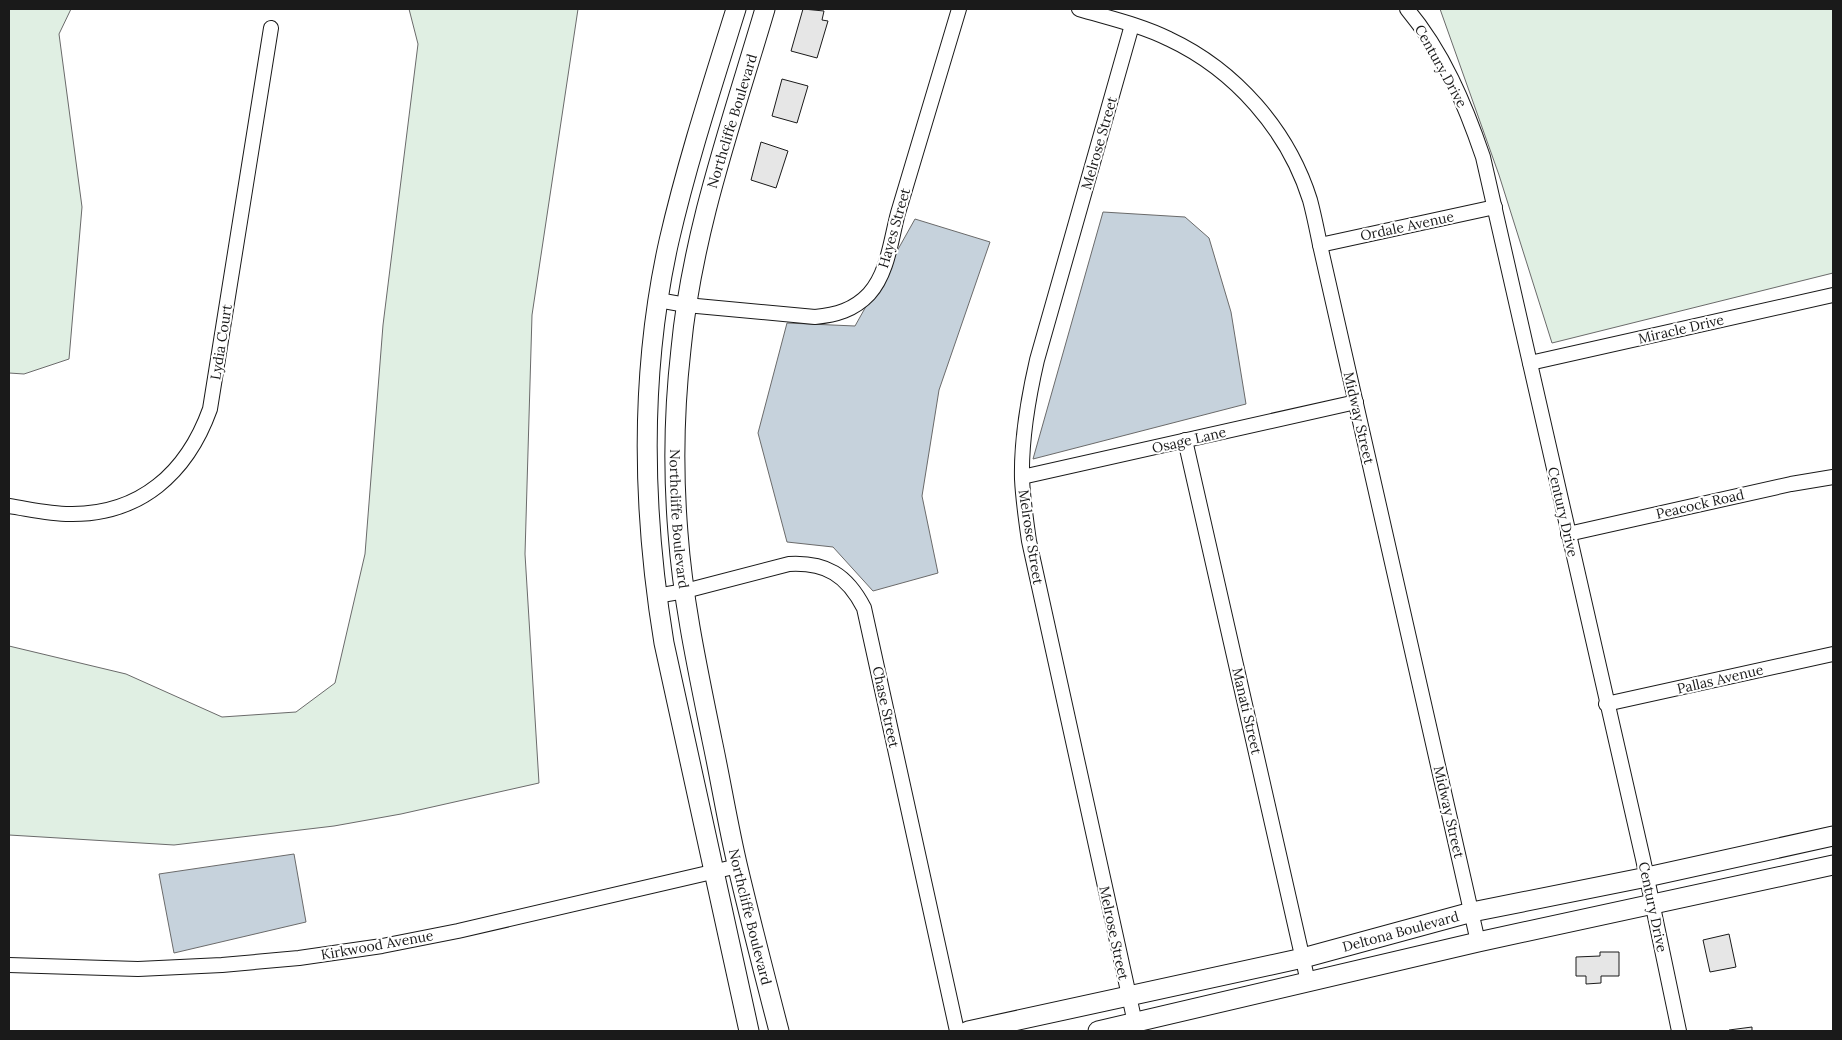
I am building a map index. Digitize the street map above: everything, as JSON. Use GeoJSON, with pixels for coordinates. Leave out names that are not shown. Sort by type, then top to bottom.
{"type":"FeatureCollection","features":[{"type":"Feature","properties":{"kind":"main road","name":"Northcliffe Boulevard"},"geometry":{"type":"LineString","coordinates":[[736,9],[684,182],[669,242],[652,345],[647,410],[646,472],[649,536],[664,643],[749,1031]]}},
{"type":"Feature","properties":{"kind":"main road","name":"Northcliffe Boulevard"},"geometry":{"type":"LineString","coordinates":[[765,9],[711,190],[697,248],[686,305],[676,411],[675,463],[678,534],[692,638],[738,866],[778,1031]]}},
{"type":"Feature","properties":{"kind":"main road","name":"Deltona Boulevard"},"geometry":{"type":"LineString","coordinates":[[968,1031],[1303,958],[1472,912],[1647,877],[1833,836]]}},
{"type":"Feature","properties":{"kind":"main road","name":"Deltona Boulevard"},"geometry":{"type":"LineString","coordinates":[[1098,1031],[1478,942],[1833,865]]}},
{"type":"Feature","properties":{"kind":"street","name":"Hayes Street"},"geometry":{"type":"LineString","coordinates":[[658,300],[686,305],[815,317],[831,316],[844,312],[858,304],[870,293],[879,280],[884,265],[959,9]]}},
{"type":"Feature","properties":{"kind":"street","name":"Midway Street"},"geometry":{"type":"LineString","coordinates":[[1079,9],[1132,24],[1169,38],[1199,55],[1249,96],[1268,119],[1286,146],[1298,170],[1310,200],[1478,942]]}},
{"type":"Feature","properties":{"kind":"street","name":"Century Drive"},"geometry":{"type":"LineString","coordinates":[[1408,9],[1433,44],[1454,82],[1482,157],[1647,877],[1679,1031]]}},
{"type":"Feature","properties":{"kind":"street","name":"Melrose Street"},"geometry":{"type":"LineString","coordinates":[[1132,24],[1037,360],[1026,413],[1022,477],[1029,541],[1135,1023]]}},
{"type":"Feature","properties":{"kind":"street","name":"Lydia Court"},"geometry":{"type":"LineString","coordinates":[[9,506],[70,514],[94,513],[118,507],[140,498],[158,486],[176,470],[202,432],[210,409],[271,28]]}},
{"type":"Feature","properties":{"kind":"street","name":"Ordale Avenue"},"geometry":{"type":"LineString","coordinates":[[1320,245],[1494,207]]}},
{"type":"Feature","properties":{"kind":"street","name":"Miracle Drive"},"geometry":{"type":"LineString","coordinates":[[1530,363],[1833,295]]}},
{"type":"Feature","properties":{"kind":"street","name":"Osage Lane"},"geometry":{"type":"LineString","coordinates":[[1022,477],[1356,402]]}},
{"type":"Feature","properties":{"kind":"street","name":"Manati Street"},"geometry":{"type":"LineString","coordinates":[[1185,440],[1308,982]]}},
{"type":"Feature","properties":{"kind":"street","name":"Peacock Road"},"geometry":{"type":"LineString","coordinates":[[1568,534],[1791,484],[1833,477]]}},
{"type":"Feature","properties":{"kind":"street","name":"Chase Street"},"geometry":{"type":"LineString","coordinates":[[656,596],[685,591],[789,564],[802,563],[831,570],[846,581],[857,593],[864,608],[958,1031]]}},
{"type":"Feature","properties":{"kind":"street","name":"Pallas Avenue"},"geometry":{"type":"LineString","coordinates":[[1606,704],[1833,654]]}},
{"type":"Feature","properties":{"kind":"street","name":"Kirkwood Avenue"},"geometry":{"type":"LineString","coordinates":[[9,965],[138,969],[222,965],[299,958],[382,946],[738,866]]}},
{"type":"Feature","properties":{"kind":"green space"},"geometry":{"type":"Polygon","coordinates":[[[9,9],[71,9],[59,34],[82,207],[69,359],[24,374],[9,373],[9,9]]]}},
{"type":"Feature","properties":{"kind":"green space"},"geometry":{"type":"Polygon","coordinates":[[[409,9],[578,9],[532,315],[525,554],[539,783],[401,814],[334,826],[174,845],[9,835],[9,646],[126,674],[222,717],[296,712],[335,683],[365,554],[383,325],[418,44],[409,9]]]}},
{"type":"Feature","properties":{"kind":"green space"},"geometry":{"type":"Polygon","coordinates":[[[1440,9],[1833,9],[1833,273],[1552,343],[1499,175],[1440,9]]]}},
{"type":"Feature","properties":{"kind":"shaded area"},"geometry":{"type":"Polygon","coordinates":[[[1103,212],[1185,217],[1209,238],[1231,312],[1246,404],[1033,459],[1103,212]]]}},
{"type":"Feature","properties":{"kind":"shaded area"},"geometry":{"type":"Polygon","coordinates":[[[915,219],[990,242],[939,390],[922,496],[938,573],[873,591],[833,547],[787,542],[758,433],[787,323],[855,326],[915,219]]]}},
{"type":"Feature","properties":{"kind":"shaded area"},"geometry":{"type":"Polygon","coordinates":[[[294,854],[306,922],[174,953],[159,874],[294,854]]]}},
{"type":"Feature","properties":{"kind":"building"},"geometry":{"type":"Polygon","coordinates":[[[803,9],[824,11],[822,20],[828,21],[817,58],[791,51],[803,9]]]}},
{"type":"Feature","properties":{"kind":"building"},"geometry":{"type":"Polygon","coordinates":[[[782,79],[808,86],[797,123],[772,116],[782,79]]]}},
{"type":"Feature","properties":{"kind":"building"},"geometry":{"type":"Polygon","coordinates":[[[761,142],[788,151],[776,188],[751,180],[761,142]]]}},
{"type":"Feature","properties":{"kind":"building"},"geometry":{"type":"Polygon","coordinates":[[[1729,934],[1736,967],[1710,972],[1703,940],[1729,934]]]}},
{"type":"Feature","properties":{"kind":"building"},"geometry":{"type":"Polygon","coordinates":[[[1600,952],[1619,952],[1619,976],[1601,976],[1601,983],[1586,984],[1586,976],[1576,976],[1576,957],[1600,956],[1600,952]]]}},
{"type":"Feature","properties":{"kind":"building"},"geometry":{"type":"Polygon","coordinates":[[[1752,1027],[1752,1031],[1729,1031],[1729,1030],[1752,1027]]]}}]}
